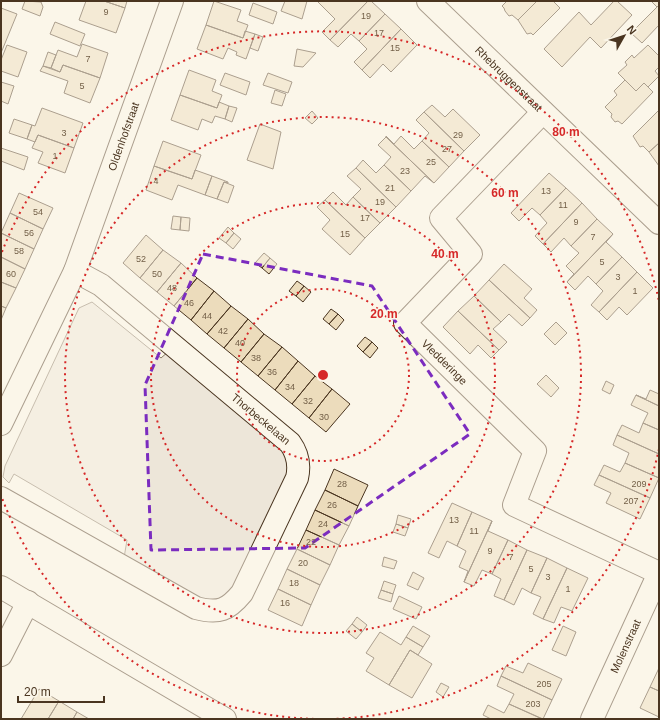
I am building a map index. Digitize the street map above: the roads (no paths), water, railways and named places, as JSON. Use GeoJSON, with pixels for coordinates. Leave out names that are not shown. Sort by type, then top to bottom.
{"type":"FeatureCollection","features":[{"type":"Feature","properties":{"kind":"street","name":"Oldenhofstraat"},"geometry":{"type":"LineString","coordinates":[[75,271],[172,1]]}},
{"type":"Feature","properties":{"kind":"street","name":"Rhebruggenstraat"},"geometry":{"type":"LineString","coordinates":[[428,1],[659,223]]}},
{"type":"Feature","properties":{"kind":"street","name":"Vledderinge"},"geometry":{"type":"LineString","coordinates":[[543,112],[441,218],[471,254],[405,323],[535,450],[514,505],[659,573]]}},
{"type":"Feature","properties":{"kind":"street"},"geometry":{"type":"LineString","coordinates":[[1,424],[75,271]]}},
{"type":"Feature","properties":{"kind":"street","name":"Thorbeckelaan"},"geometry":{"type":"LineString","coordinates":[[1,498],[196,608],[210,612],[224,609],[235,602],[242,593],[297,478],[299,468],[298,458],[296,450],[290,443],[101,285],[75,271]]}},
{"type":"Feature","properties":{"kind":"street","name":"Molenstraat"},"geometry":{"type":"LineString","coordinates":[[592,719],[659,573]]}},
{"type":"Feature","properties":{"kind":"street"},"geometry":{"type":"LineString","coordinates":[[1,587],[224,719]]}},
{"type":"Feature","properties":{"kind":"street"},"geometry":{"type":"LineString","coordinates":[[1,655],[28,602]]}}]}
